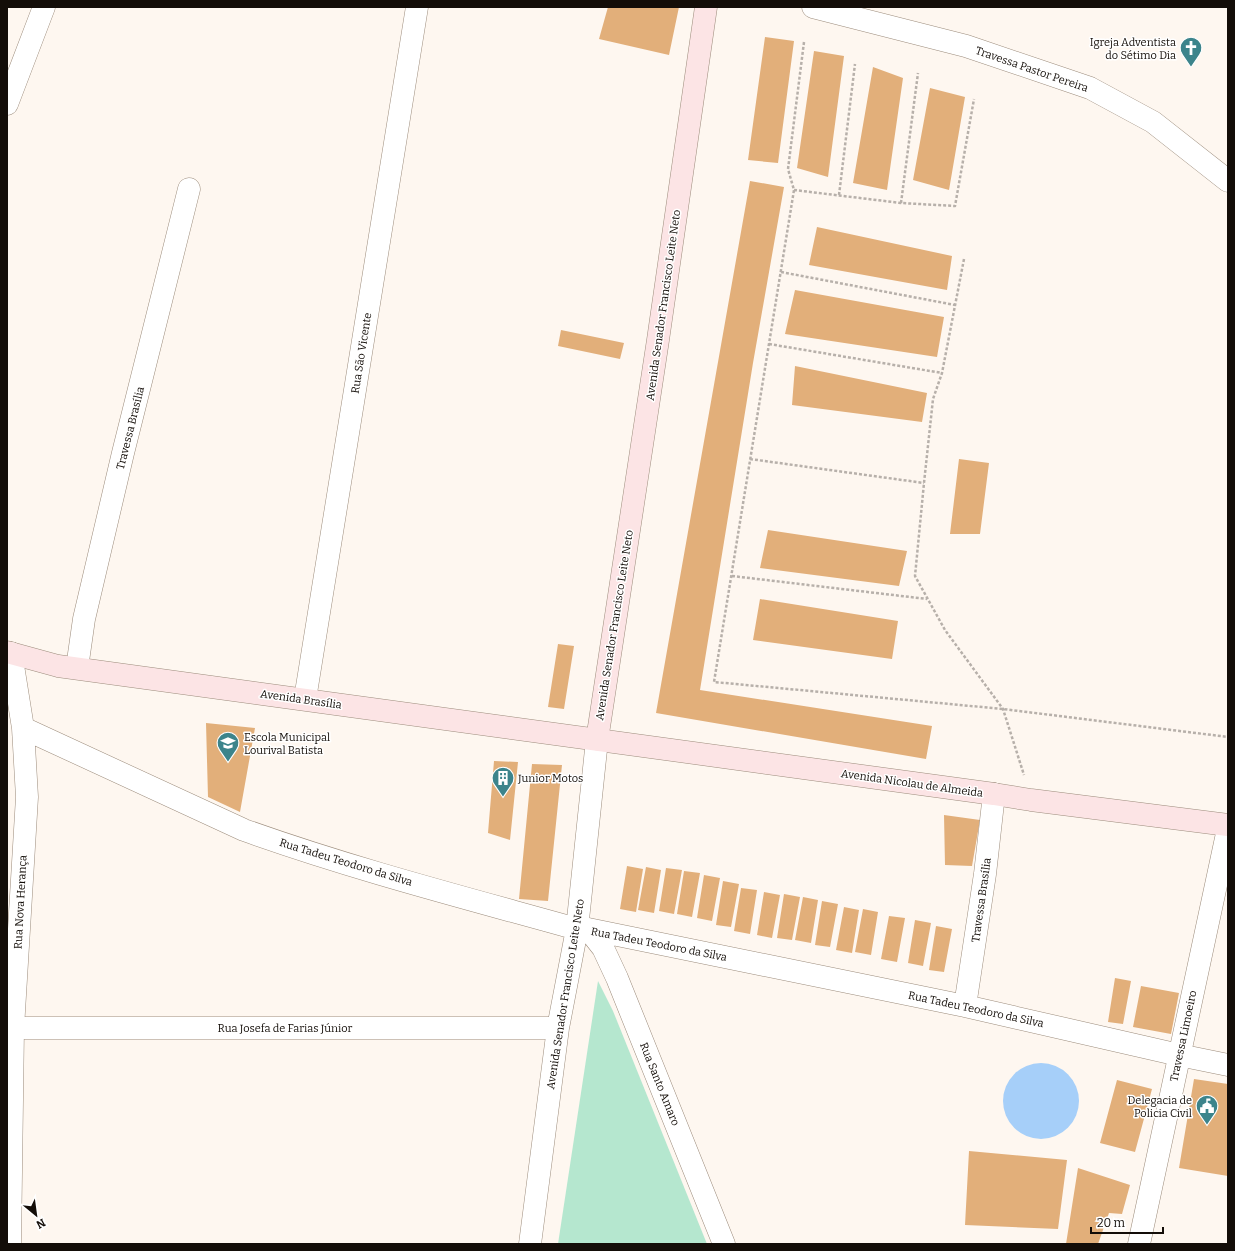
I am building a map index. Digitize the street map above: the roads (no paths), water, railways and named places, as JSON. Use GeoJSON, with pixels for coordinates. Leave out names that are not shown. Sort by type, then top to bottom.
{"type":"FeatureCollection","features":[{"type":"Feature","properties":{"kind":"main road","name":"Avenida Senador Francisco Leite Neto"},"geometry":{"type":"LineString","coordinates":[[597,740],[658,340],[706,7]]}},
{"type":"Feature","properties":{"kind":"main road","name":"Avenida Brasília"},"geometry":{"type":"LineString","coordinates":[[9,652],[58,666],[597,740]]}},
{"type":"Feature","properties":{"kind":"main road","name":"Avenida Nicolau de Almeida"},"geometry":{"type":"LineString","coordinates":[[597,740],[1031,800],[1228,825]]}},
{"type":"Feature","properties":{"kind":"street"},"geometry":{"type":"LineString","coordinates":[[7,104],[44,7]]}},
{"type":"Feature","properties":{"kind":"street","name":"Rua São Vicente"},"geometry":{"type":"LineString","coordinates":[[305,699],[416,7]]}},
{"type":"Feature","properties":{"kind":"street","name":"Travessa Pastor Pereira"},"geometry":{"type":"LineString","coordinates":[[813,7],[966,46],[1090,88],[1153,122],[1228,181]]}},
{"type":"Feature","properties":{"kind":"street","name":"Travessa Brasília"},"geometry":{"type":"LineString","coordinates":[[77,668],[86,612],[125,445],[189,189]]}},
{"type":"Feature","properties":{"kind":"street"},"geometry":{"type":"LineString","coordinates":[[9,652],[23,728]]}},
{"type":"Feature","properties":{"kind":"street","name":"Rua Tadeu Teodoro da Silva"},"geometry":{"type":"LineString","coordinates":[[23,728],[251,832],[406,881],[583,929],[965,1006],[1228,1065]]}},
{"type":"Feature","properties":{"kind":"street","name":"Rua Nova Herança"},"geometry":{"type":"LineString","coordinates":[[10,1244],[13,1028],[27,797],[23,728]]}},
{"type":"Feature","properties":{"kind":"street","name":"Avenida Senador Francisco Leite Neto"},"geometry":{"type":"LineString","coordinates":[[530,1244],[558,1028],[583,929],[597,740]]}},
{"type":"Feature","properties":{"kind":"street","name":"Travessa Brasília"},"geometry":{"type":"LineString","coordinates":[[965,1006],[985,874],[994,794]]}},
{"type":"Feature","properties":{"kind":"street","name":"Travessa Limoeiro"},"geometry":{"type":"LineString","coordinates":[[1139,1244],[1228,829]]}},
{"type":"Feature","properties":{"kind":"street","name":"Rua Santo Amaro"},"geometry":{"type":"LineString","coordinates":[[583,929],[603,948],[617,978],[724,1244]]}},
{"type":"Feature","properties":{"kind":"street","name":"Rua Josefa de Farias Júnior"},"geometry":{"type":"LineString","coordinates":[[13,1028],[558,1028]]}},
{"type":"Feature","properties":{"kind":"water"},"geometry":{"type":"Polygon","coordinates":[[[1041,1063],[1056,1066],[1068,1074],[1076,1086],[1079,1101],[1076,1116],[1068,1128],[1056,1136],[1041,1139],[1026,1136],[1014,1128],[1006,1116],[1003,1101],[1006,1086],[1014,1074],[1026,1066],[1041,1063]]]}},
{"type":"Feature","properties":{"kind":"place","name":"Igreja Adventista do Sétimo Dia"},"geometry":{"type":"Point","coordinates":[1191,68]}},
{"type":"Feature","properties":{"kind":"place","name":"Escola Municipal Lourival Batista"},"geometry":{"type":"Point","coordinates":[228,762]}},
{"type":"Feature","properties":{"kind":"place","name":"Junior Motos"},"geometry":{"type":"Point","coordinates":[503,798]}},
{"type":"Feature","properties":{"kind":"place","name":"Delegacia de Policia Civil"},"geometry":{"type":"Point","coordinates":[1207,1126]}}]}
